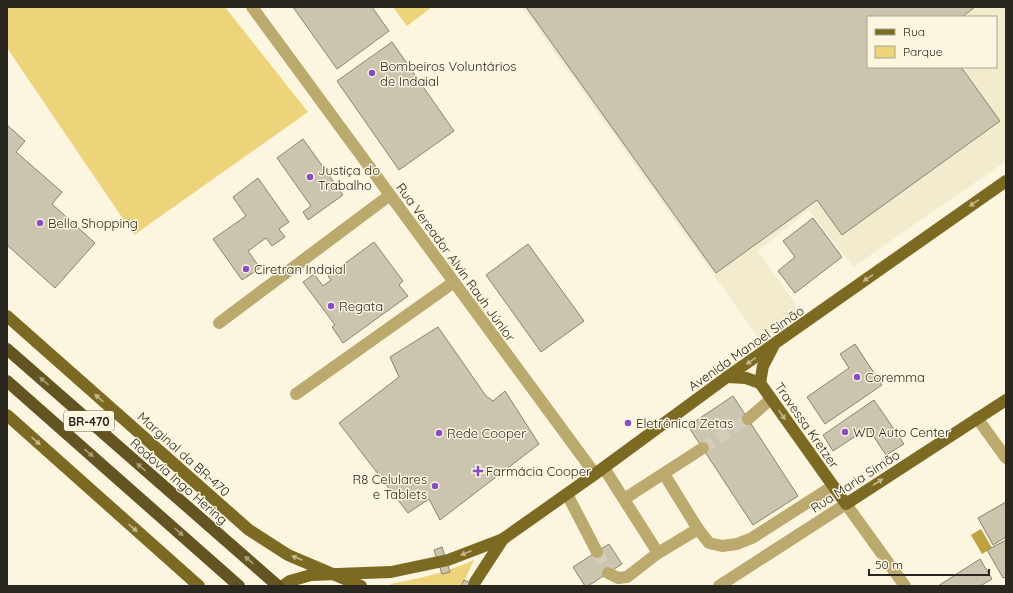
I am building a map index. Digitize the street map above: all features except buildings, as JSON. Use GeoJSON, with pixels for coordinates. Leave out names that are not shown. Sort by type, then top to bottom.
{"type":"FeatureCollection","features":[{"type":"Feature","properties":{"kind":"highway","name":"Rodovia Ingo Hering"},"geometry":{"type":"LineString","coordinates":[[7,349],[278,586]]}},
{"type":"Feature","properties":{"kind":"highway","name":"BR-470"},"geometry":{"type":"LineString","coordinates":[[7,381],[239,586]]}},
{"type":"Feature","properties":{"kind":"main road","name":"Avenida Manoel Simão"},"geometry":{"type":"LineString","coordinates":[[283,586],[311,575],[399,571],[448,560],[503,539],[727,377],[1006,181]]}},
{"type":"Feature","properties":{"kind":"main road","name":"Marginal da BR-470"},"geometry":{"type":"LineString","coordinates":[[7,316],[249,530],[288,555],[361,586]]}},
{"type":"Feature","properties":{"kind":"main road","name":"Travessa Kretzer"},"geometry":{"type":"LineString","coordinates":[[760,383],[763,366],[774,344]]}},
{"type":"Feature","properties":{"kind":"main road","name":"Travessa Kretzer"},"geometry":{"type":"LineString","coordinates":[[727,377],[746,378],[760,383],[846,504]]}},
{"type":"Feature","properties":{"kind":"main road","name":"Rua Maria Simão"},"geometry":{"type":"LineString","coordinates":[[846,504],[1006,400]]}},
{"type":"Feature","properties":{"kind":"main road"},"geometry":{"type":"LineString","coordinates":[[7,415],[199,586]]}},
{"type":"Feature","properties":{"kind":"main road","name":"Avenida Manoel Simão"},"geometry":{"type":"LineString","coordinates":[[474,586],[475,582],[503,539]]}},
{"type":"Feature","properties":{"kind":"street","name":"Rua Vereador Alvin Rauh Júnior"},"geometry":{"type":"LineString","coordinates":[[252,7],[454,282],[599,471],[624,499],[658,553]]}},
{"type":"Feature","properties":{"kind":"street"},"geometry":{"type":"LineString","coordinates":[[219,324],[390,195]]}},
{"type":"Feature","properties":{"kind":"street"},"geometry":{"type":"LineString","coordinates":[[296,394],[454,282]]}},
{"type":"Feature","properties":{"kind":"street"},"geometry":{"type":"LineString","coordinates":[[748,419],[771,399]]}},
{"type":"Feature","properties":{"kind":"street"},"geometry":{"type":"LineString","coordinates":[[977,418],[1006,458]]}},
{"type":"Feature","properties":{"kind":"street"},"geometry":{"type":"LineString","coordinates":[[624,499],[703,448]]}},
{"type":"Feature","properties":{"kind":"street"},"geometry":{"type":"LineString","coordinates":[[664,474],[698,529],[709,543],[722,546],[737,544],[752,538],[833,486]]}},
{"type":"Feature","properties":{"kind":"street"},"geometry":{"type":"LineString","coordinates":[[567,494],[597,552]]}},
{"type":"Feature","properties":{"kind":"street"},"geometry":{"type":"LineString","coordinates":[[846,504],[905,586]]}},
{"type":"Feature","properties":{"kind":"street","name":"Rua Maria Simão"},"geometry":{"type":"LineString","coordinates":[[719,586],[846,504]]}},
{"type":"Feature","properties":{"kind":"street"},"geometry":{"type":"LineString","coordinates":[[608,573],[618,578],[627,577],[658,553],[698,529]]}},
{"type":"Feature","properties":{"kind":"shaded area"},"geometry":{"type":"Polygon","coordinates":[[[522,7],[1006,7],[1006,161],[853,267],[809,210],[758,251],[802,313],[760,340],[522,7]]]}},
{"type":"Feature","properties":{"kind":"shaded area"},"geometry":{"type":"Polygon","coordinates":[[[981,529],[992,548],[982,554],[971,535],[981,529]]]}},
{"type":"Feature","properties":{"kind":"green space"},"geometry":{"type":"Polygon","coordinates":[[[7,7],[225,7],[308,112],[134,235],[7,48],[7,7]]]}},
{"type":"Feature","properties":{"kind":"green space"},"geometry":{"type":"Polygon","coordinates":[[[393,7],[432,7],[407,26],[393,7]]]}},
{"type":"Feature","properties":{"kind":"green space"},"geometry":{"type":"Polygon","coordinates":[[[474,560],[462,586],[393,586],[390,584],[433,575],[474,560]]]}},
{"type":"Feature","properties":{"kind":"tunnel"},"geometry":{"type":"LineString","coordinates":[[703,448],[748,419]]}},
{"type":"Feature","properties":{"kind":"tunnel"},"geometry":{"type":"LineString","coordinates":[[597,552],[608,573]]}},
{"type":"Feature","properties":{"kind":"place","name":"Bombeiros Voluntários de Indaial"},"geometry":{"type":"Point","coordinates":[372,73]}},
{"type":"Feature","properties":{"kind":"place","name":"Justiça do Trabalho"},"geometry":{"type":"Point","coordinates":[310,177]}},
{"type":"Feature","properties":{"kind":"place","name":"Bella Shopping"},"geometry":{"type":"Point","coordinates":[40,223]}},
{"type":"Feature","properties":{"kind":"place","name":"Ciretran Indaial"},"geometry":{"type":"Point","coordinates":[246,269]}},
{"type":"Feature","properties":{"kind":"place","name":"Regata"},"geometry":{"type":"Point","coordinates":[331,306]}},
{"type":"Feature","properties":{"kind":"place","name":"Coremma"},"geometry":{"type":"Point","coordinates":[857,377]}},
{"type":"Feature","properties":{"kind":"place","name":"Eletrônica Zetas"},"geometry":{"type":"Point","coordinates":[628,423]}},
{"type":"Feature","properties":{"kind":"place","name":"WD Auto Center"},"geometry":{"type":"Point","coordinates":[845,432]}},
{"type":"Feature","properties":{"kind":"place","name":"Rede Cooper"},"geometry":{"type":"Point","coordinates":[439,433]}},
{"type":"Feature","properties":{"kind":"place","name":"Farmácia Cooper"},"geometry":{"type":"Point","coordinates":[478,471]}},
{"type":"Feature","properties":{"kind":"place","name":"R8 Celulares e Tablets"},"geometry":{"type":"Point","coordinates":[435,486]}}]}
